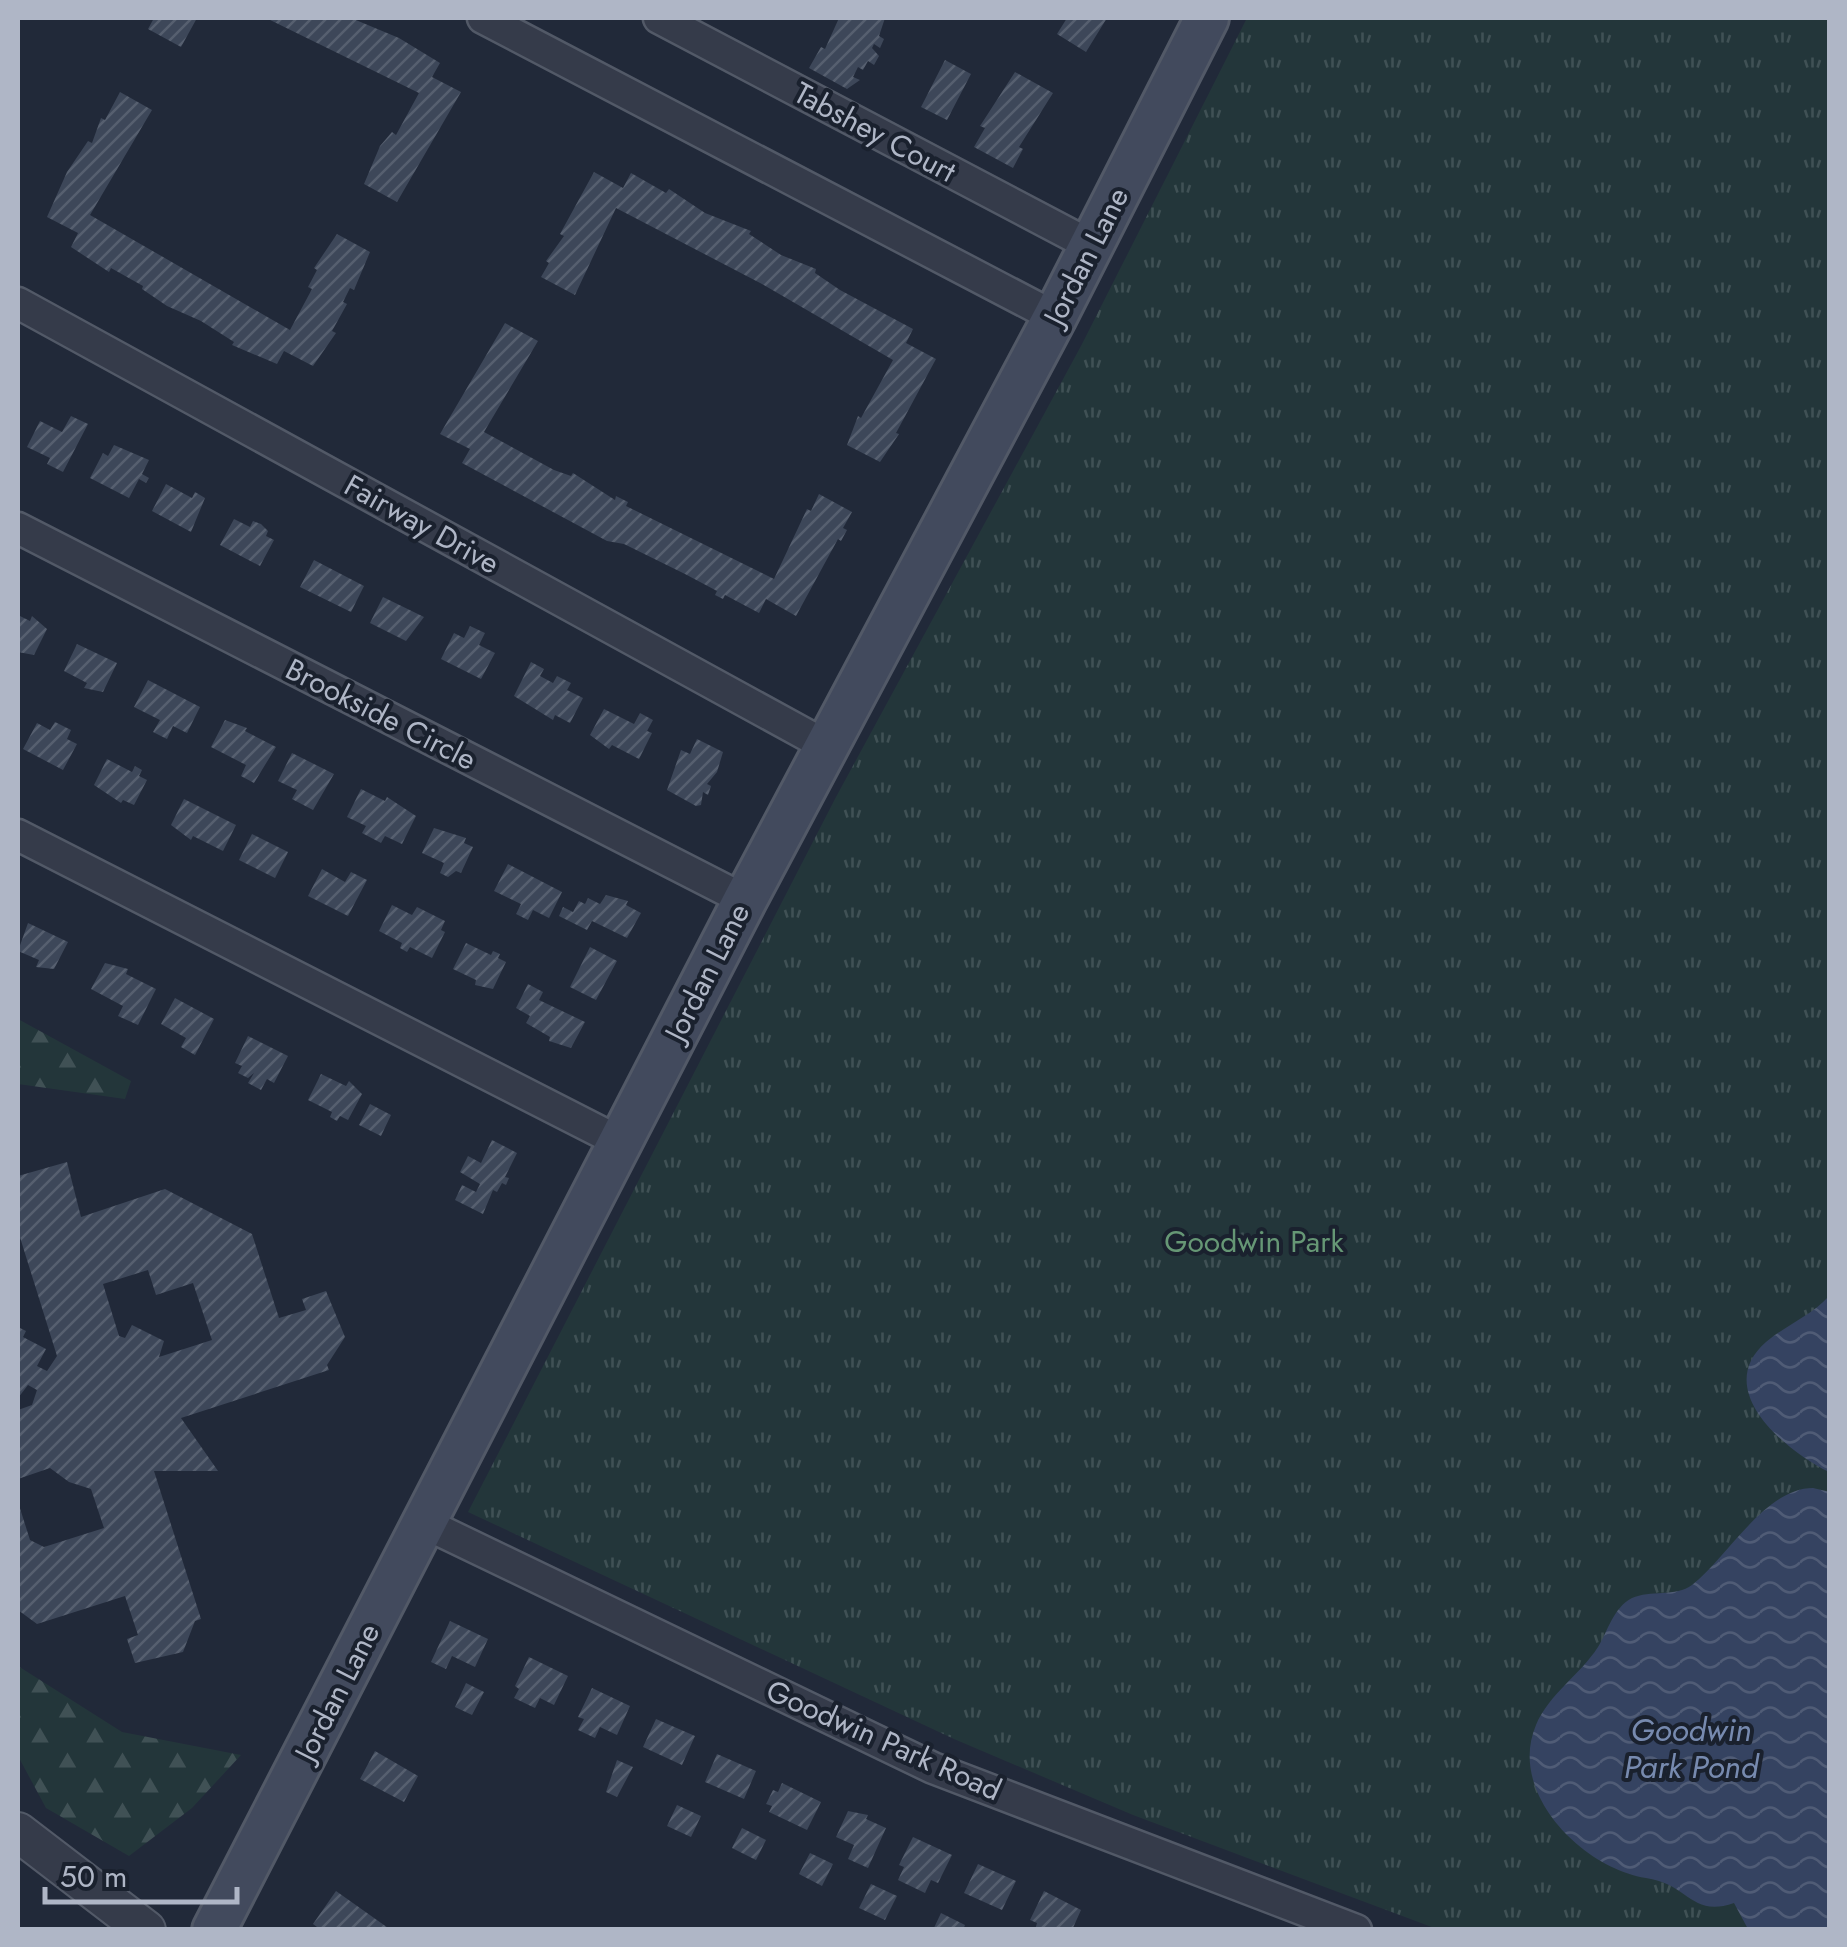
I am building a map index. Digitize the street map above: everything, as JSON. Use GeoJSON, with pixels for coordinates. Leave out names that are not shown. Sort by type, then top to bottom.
{"type":"FeatureCollection","features":[{"type":"Feature","properties":{"kind":"main road","name":"Jordan Lane"},"geometry":{"type":"LineString","coordinates":[[214,1930],[744,900],[1055,317],[1207,18]]}},
{"type":"Feature","properties":{"kind":"street"},"geometry":{"type":"LineString","coordinates":[[484,18],[1055,317]]}},
{"type":"Feature","properties":{"kind":"street","name":"Tabshey Court"},"geometry":{"type":"LineString","coordinates":[[659,18],[1092,246]]}},
{"type":"Feature","properties":{"kind":"street","name":"Fairway Drive"},"geometry":{"type":"LineString","coordinates":[[18,303],[825,746]]}},
{"type":"Feature","properties":{"kind":"street","name":"Brookside Circle"},"geometry":{"type":"LineString","coordinates":[[18,528],[744,900]]}},
{"type":"Feature","properties":{"kind":"street"},"geometry":{"type":"LineString","coordinates":[[18,835],[620,1142]]}},
{"type":"Feature","properties":{"kind":"street","name":"Goodwin Park Road"},"geometry":{"type":"LineString","coordinates":[[424,1523],[933,1768],[1356,1930]]}},
{"type":"Feature","properties":{"kind":"street"},"geometry":{"type":"LineString","coordinates":[[18,1832],[146,1930]]}},
{"type":"Feature","properties":{"kind":"green space","name":"Goodwin Park"},"geometry":{"type":"Polygon","coordinates":[[[1247,18],[1829,18],[1829,1929],[1437,1929],[1133,1815],[954,1739],[468,1512],[836,797],[1081,346],[1247,18]]]}},
{"type":"Feature","properties":{"kind":"green space"},"geometry":{"type":"Polygon","coordinates":[[[18,1019],[131,1081],[125,1099],[18,1084],[18,1019]]]}},
{"type":"Feature","properties":{"kind":"green space"},"geometry":{"type":"Polygon","coordinates":[[[18,1666],[122,1732],[241,1755],[192,1808],[129,1856],[46,1808],[18,1756],[18,1666]]]}},
{"type":"Feature","properties":{"kind":"water"},"geometry":{"type":"Polygon","coordinates":[[[1829,1296],[1829,1472],[1793,1450],[1776,1434],[1750,1399],[1747,1380],[1751,1361],[1766,1342],[1829,1296]]]}},
{"type":"Feature","properties":{"kind":"water","name":"Goodwin Park Pond"},"geometry":{"type":"Polygon","coordinates":[[[1813,1488],[1830,1492],[1829,1929],[1748,1929],[1734,1903],[1699,1903],[1660,1881],[1622,1871],[1576,1843],[1541,1801],[1532,1776],[1530,1751],[1542,1714],[1591,1657],[1625,1602],[1686,1589],[1779,1499],[1813,1488]]]}},
{"type":"Feature","properties":{"kind":"building"},"geometry":{"type":"Polygon","coordinates":[[[154,18],[197,18],[181,47],[148,29],[154,18]]]}},
{"type":"Feature","properties":{"kind":"building"},"geometry":{"type":"Polygon","coordinates":[[[266,18],[351,18],[399,38],[440,63],[432,77],[461,92],[397,202],[364,184],[380,146],[392,132],[396,135],[419,93],[266,18]]]}},
{"type":"Feature","properties":{"kind":"building"},"geometry":{"type":"Polygon","coordinates":[[[839,18],[885,18],[879,36],[884,39],[880,48],[874,44],[872,48],[879,56],[874,65],[868,61],[863,70],[858,67],[853,77],[860,80],[847,89],[809,68],[821,47],[825,49],[839,18]]]}},
{"type":"Feature","properties":{"kind":"building"},"geometry":{"type":"Polygon","coordinates":[[[1067,18],[1107,18],[1086,52],[1057,34],[1067,18]]]}},
{"type":"Feature","properties":{"kind":"building"},"geometry":{"type":"Polygon","coordinates":[[[945,60],[971,74],[947,120],[921,107],[945,60]]]}},
{"type":"Feature","properties":{"kind":"building"},"geometry":{"type":"Polygon","coordinates":[[[1015,72],[1053,93],[1019,147],[1023,149],[1013,168],[974,147],[985,128],[980,126],[1015,72]]]}},
{"type":"Feature","properties":{"kind":"building"},"geometry":{"type":"Polygon","coordinates":[[[120,92],[152,110],[90,215],[290,330],[312,289],[308,287],[317,270],[314,268],[337,234],[370,252],[354,290],[350,288],[343,302],[347,304],[332,331],[336,333],[313,366],[284,351],[277,364],[232,345],[234,342],[201,321],[167,306],[143,286],[111,268],[109,272],[71,247],[78,233],[47,217],[67,172],[88,141],[92,143],[101,118],[105,120],[120,92]]]}},
{"type":"Feature","properties":{"kind":"building"},"geometry":{"type":"Polygon","coordinates":[[[594,172],[623,188],[631,173],[666,193],[669,189],[705,213],[751,231],[749,234],[781,255],[816,269],[815,273],[840,290],[913,329],[906,343],[936,359],[896,433],[899,434],[880,462],[847,445],[858,416],[861,418],[893,360],[762,284],[616,208],[575,295],[541,277],[594,172]]]}},
{"type":"Feature","properties":{"kind":"building"},"geometry":{"type":"Polygon","coordinates":[[[505,323],[538,341],[484,432],[554,470],[571,476],[573,473],[615,500],[616,496],[628,502],[626,506],[774,579],[807,509],[811,511],[819,494],[852,512],[843,528],[847,530],[841,541],[838,539],[796,616],[766,599],[759,613],[725,595],[723,599],[715,595],[717,591],[685,574],[624,544],[607,541],[462,463],[470,449],[440,434],[505,323]]]}},
{"type":"Feature","properties":{"kind":"building"},"geometry":{"type":"Polygon","coordinates":[[[71,416],[88,424],[63,472],[47,464],[50,458],[27,447],[40,421],[62,432],[71,416]]]}},
{"type":"Feature","properties":{"kind":"building"},"geometry":{"type":"Polygon","coordinates":[[[114,445],[149,460],[142,474],[149,478],[146,483],[139,479],[129,498],[90,478],[103,453],[108,456],[114,445]]]}},
{"type":"Feature","properties":{"kind":"building"},"geometry":{"type":"Polygon","coordinates":[[[166,484],[192,498],[195,492],[205,498],[191,532],[152,511],[166,484]]]}},
{"type":"Feature","properties":{"kind":"building"},"geometry":{"type":"Polygon","coordinates":[[[234,519],[250,527],[253,521],[261,524],[268,531],[266,536],[274,540],[260,566],[220,545],[234,519]]]}},
{"type":"Feature","properties":{"kind":"building"},"geometry":{"type":"Polygon","coordinates":[[[314,560],[364,586],[351,612],[300,587],[314,560]]]}},
{"type":"Feature","properties":{"kind":"building"},"geometry":{"type":"Polygon","coordinates":[[[383,597],[424,617],[406,641],[370,623],[383,597]]]}},
{"type":"Feature","properties":{"kind":"building"},"geometry":{"type":"Polygon","coordinates":[[[18,615],[30,621],[32,616],[47,629],[34,655],[18,652],[18,615]]]}},
{"type":"Feature","properties":{"kind":"building"},"geometry":{"type":"Polygon","coordinates":[[[470,626],[485,633],[479,645],[495,653],[481,679],[441,659],[454,633],[464,638],[470,626]]]}},
{"type":"Feature","properties":{"kind":"building"},"geometry":{"type":"Polygon","coordinates":[[[77,644],[117,663],[103,692],[84,688],[87,683],[64,671],[77,644]]]}},
{"type":"Feature","properties":{"kind":"building"},"geometry":{"type":"Polygon","coordinates":[[[531,662],[544,669],[540,676],[553,683],[557,676],[571,683],[567,690],[583,698],[570,723],[555,715],[553,720],[514,696],[531,662]]]}},
{"type":"Feature","properties":{"kind":"building"},"geometry":{"type":"Polygon","coordinates":[[[148,680],[200,707],[187,733],[173,726],[167,739],[153,732],[160,720],[134,707],[148,680]]]}},
{"type":"Feature","properties":{"kind":"building"},"geometry":{"type":"Polygon","coordinates":[[[604,709],[634,724],[640,713],[653,720],[647,731],[652,733],[639,759],[612,745],[609,749],[590,735],[604,709]]]}},
{"type":"Feature","properties":{"kind":"building"},"geometry":{"type":"Polygon","coordinates":[[[225,720],[247,728],[245,731],[276,747],[254,783],[241,776],[246,765],[211,747],[225,720]]]}},
{"type":"Feature","properties":{"kind":"building"},"geometry":{"type":"Polygon","coordinates":[[[55,722],[71,730],[67,739],[77,744],[63,770],[23,749],[37,723],[50,730],[55,722]]]}},
{"type":"Feature","properties":{"kind":"building"},"geometry":{"type":"Polygon","coordinates":[[[697,739],[723,752],[717,772],[707,784],[711,786],[708,795],[703,792],[701,805],[696,806],[667,790],[681,750],[690,754],[697,739]]]}},
{"type":"Feature","properties":{"kind":"building"},"geometry":{"type":"Polygon","coordinates":[[[292,753],[334,774],[313,810],[292,799],[297,790],[278,781],[292,753]]]}},
{"type":"Feature","properties":{"kind":"building"},"geometry":{"type":"Polygon","coordinates":[[[107,759],[132,772],[135,766],[142,770],[139,776],[147,780],[134,805],[123,800],[121,803],[94,785],[107,759]]]}},
{"type":"Feature","properties":{"kind":"building"},"geometry":{"type":"Polygon","coordinates":[[[361,789],[385,801],[387,797],[416,816],[402,844],[385,836],[381,843],[362,833],[366,826],[347,817],[361,789]]]}},
{"type":"Feature","properties":{"kind":"building"},"geometry":{"type":"Polygon","coordinates":[[[184,799],[236,825],[223,851],[193,836],[191,840],[171,825],[184,799]]]}},
{"type":"Feature","properties":{"kind":"building"},"geometry":{"type":"Polygon","coordinates":[[[434,828],[466,838],[464,843],[473,847],[461,873],[456,871],[448,877],[440,873],[444,863],[422,853],[434,828]]]}},
{"type":"Feature","properties":{"kind":"building"},"geometry":{"type":"Polygon","coordinates":[[[252,834],[288,852],[275,878],[239,860],[252,834]]]}},
{"type":"Feature","properties":{"kind":"building"},"geometry":{"type":"Polygon","coordinates":[[[508,864],[562,892],[549,918],[533,910],[528,920],[516,914],[521,904],[494,891],[508,864]]]}},
{"type":"Feature","properties":{"kind":"building"},"geometry":{"type":"Polygon","coordinates":[[[322,869],[345,882],[351,872],[367,880],[348,916],[308,896],[322,869]]]}},
{"type":"Feature","properties":{"kind":"building"},"geometry":{"type":"Polygon","coordinates":[[[606,895],[628,901],[626,905],[641,913],[627,938],[592,921],[587,930],[559,916],[563,907],[573,912],[579,901],[585,904],[588,898],[600,904],[606,895]]]}},
{"type":"Feature","properties":{"kind":"building"},"geometry":{"type":"Polygon","coordinates":[[[392,905],[412,915],[417,907],[445,921],[441,930],[445,932],[432,958],[410,947],[407,952],[400,948],[402,943],[379,931],[392,905]]]}},
{"type":"Feature","properties":{"kind":"building"},"geometry":{"type":"Polygon","coordinates":[[[28,923],[68,942],[54,969],[36,967],[39,960],[18,951],[28,923]]]}},
{"type":"Feature","properties":{"kind":"building"},"geometry":{"type":"Polygon","coordinates":[[[466,943],[491,955],[493,951],[500,954],[498,958],[506,962],[493,989],[475,985],[476,980],[453,969],[466,943]]]}},
{"type":"Feature","properties":{"kind":"building"},"geometry":{"type":"Polygon","coordinates":[[[590,947],[617,961],[596,1000],[570,987],[590,947]]]}},
{"type":"Feature","properties":{"kind":"building"},"geometry":{"type":"Polygon","coordinates":[[[105,963],[128,969],[126,974],[156,989],[138,1025],[118,1016],[123,1006],[91,989],[105,963]]]}},
{"type":"Feature","properties":{"kind":"building"},"geometry":{"type":"Polygon","coordinates":[[[528,984],[543,992],[539,1000],[585,1022],[571,1048],[549,1041],[550,1037],[526,1023],[530,1016],[516,1008],[528,984]]]}},
{"type":"Feature","properties":{"kind":"building"},"geometry":{"type":"Polygon","coordinates":[[[175,998],[214,1019],[195,1055],[181,1047],[186,1038],[161,1024],[175,998]]]}},
{"type":"Feature","properties":{"kind":"building"},"geometry":{"type":"Polygon","coordinates":[[[248,1036],[288,1056],[274,1083],[267,1079],[261,1090],[248,1083],[254,1073],[248,1078],[238,1073],[242,1066],[235,1063],[248,1036]]]}},
{"type":"Feature","properties":{"kind":"building"},"geometry":{"type":"Polygon","coordinates":[[[321,1074],[346,1086],[349,1081],[362,1094],[348,1120],[340,1116],[337,1121],[330,1117],[332,1112],[308,1100],[321,1074]]]}},
{"type":"Feature","properties":{"kind":"building"},"geometry":{"type":"Polygon","coordinates":[[[370,1104],[391,1115],[381,1136],[359,1125],[370,1104]]]}},
{"type":"Feature","properties":{"kind":"building"},"geometry":{"type":"Polygon","coordinates":[[[492,1140],[517,1153],[505,1177],[509,1178],[506,1185],[502,1183],[497,1192],[493,1190],[483,1214],[455,1200],[462,1185],[476,1192],[480,1184],[460,1172],[468,1156],[481,1163],[492,1140]]]}},
{"type":"Feature","properties":{"kind":"building"},"geometry":{"type":"Polygon","coordinates":[[[67,1162],[81,1217],[165,1189],[252,1234],[279,1318],[306,1310],[302,1299],[326,1291],[345,1337],[327,1365],[329,1370],[181,1418],[218,1471],[154,1471],[201,1619],[195,1621],[183,1652],[135,1663],[127,1639],[138,1635],[125,1596],[37,1624],[18,1610],[18,1502],[30,1540],[44,1547],[104,1528],[91,1489],[69,1482],[50,1468],[18,1479],[18,1410],[32,1405],[37,1390],[28,1385],[18,1398],[18,1327],[26,1331],[23,1337],[46,1349],[37,1366],[47,1371],[57,1356],[18,1231],[18,1176],[67,1162]],[[148,1270],[103,1284],[119,1336],[125,1338],[132,1325],[164,1341],[159,1357],[212,1340],[193,1283],[156,1295],[148,1270]]]}},
{"type":"Feature","properties":{"kind":"building"},"geometry":{"type":"Polygon","coordinates":[[[450,1621],[488,1639],[475,1667],[452,1656],[446,1669],[431,1662],[450,1621]]]}},
{"type":"Feature","properties":{"kind":"building"},"geometry":{"type":"Polygon","coordinates":[[[529,1657],[568,1676],[554,1705],[540,1698],[535,1708],[514,1698],[519,1689],[515,1686],[529,1657]]]}},
{"type":"Feature","properties":{"kind":"building"},"geometry":{"type":"Polygon","coordinates":[[[466,1683],[484,1692],[472,1715],[455,1707],[466,1683]]]}},
{"type":"Feature","properties":{"kind":"building"},"geometry":{"type":"Polygon","coordinates":[[[592,1688],[630,1706],[617,1735],[600,1727],[595,1738],[578,1730],[584,1719],[578,1717],[592,1688]]]}},
{"type":"Feature","properties":{"kind":"building"},"geometry":{"type":"Polygon","coordinates":[[[656,1719],[695,1736],[682,1765],[643,1747],[656,1719]]]}},
{"type":"Feature","properties":{"kind":"building"},"geometry":{"type":"Polygon","coordinates":[[[375,1751],[418,1776],[404,1802],[360,1779],[375,1751]]]}},
{"type":"Feature","properties":{"kind":"building"},"geometry":{"type":"Polygon","coordinates":[[[717,1754],[756,1771],[744,1799],[705,1782],[717,1754]]]}},
{"type":"Feature","properties":{"kind":"building"},"geometry":{"type":"Polygon","coordinates":[[[617,1760],[633,1767],[617,1797],[606,1792],[617,1760]]]}},
{"type":"Feature","properties":{"kind":"building"},"geometry":{"type":"Polygon","coordinates":[[[782,1783],[821,1802],[807,1830],[769,1812],[772,1806],[766,1804],[782,1783]]]}},
{"type":"Feature","properties":{"kind":"building"},"geometry":{"type":"Polygon","coordinates":[[[677,1805],[701,1816],[691,1837],[667,1826],[677,1805]]]}},
{"type":"Feature","properties":{"kind":"building"},"geometry":{"type":"Polygon","coordinates":[[[848,1811],[868,1815],[866,1819],[886,1828],[868,1868],[848,1859],[854,1845],[836,1837],[848,1811]]]}},
{"type":"Feature","properties":{"kind":"building"},"geometry":{"type":"Polygon","coordinates":[[[742,1828],[766,1840],[756,1860],[732,1848],[742,1828]]]}},
{"type":"Feature","properties":{"kind":"building"},"geometry":{"type":"Polygon","coordinates":[[[913,1837],[952,1855],[938,1883],[931,1880],[925,1893],[898,1880],[904,1867],[899,1865],[913,1837]]]}},
{"type":"Feature","properties":{"kind":"building"},"geometry":{"type":"Polygon","coordinates":[[[810,1853],[833,1864],[822,1886],[799,1874],[810,1853]]]}},
{"type":"Feature","properties":{"kind":"building"},"geometry":{"type":"Polygon","coordinates":[[[978,1864],[1016,1881],[1002,1910],[964,1893],[978,1864]]]}},
{"type":"Feature","properties":{"kind":"building"},"geometry":{"type":"Polygon","coordinates":[[[871,1884],[897,1896],[885,1920],[859,1908],[871,1884]]]}},
{"type":"Feature","properties":{"kind":"building"},"geometry":{"type":"Polygon","coordinates":[[[336,1891],[391,1930],[321,1930],[313,1924],[336,1891]]]}},
{"type":"Feature","properties":{"kind":"building"},"geometry":{"type":"Polygon","coordinates":[[[1044,1891],[1081,1910],[1072,1930],[1035,1930],[1037,1923],[1030,1920],[1044,1891]]]}},
{"type":"Feature","properties":{"kind":"building"},"geometry":{"type":"Polygon","coordinates":[[[941,1913],[965,1925],[963,1930],[933,1930],[941,1913]]]}}]}
